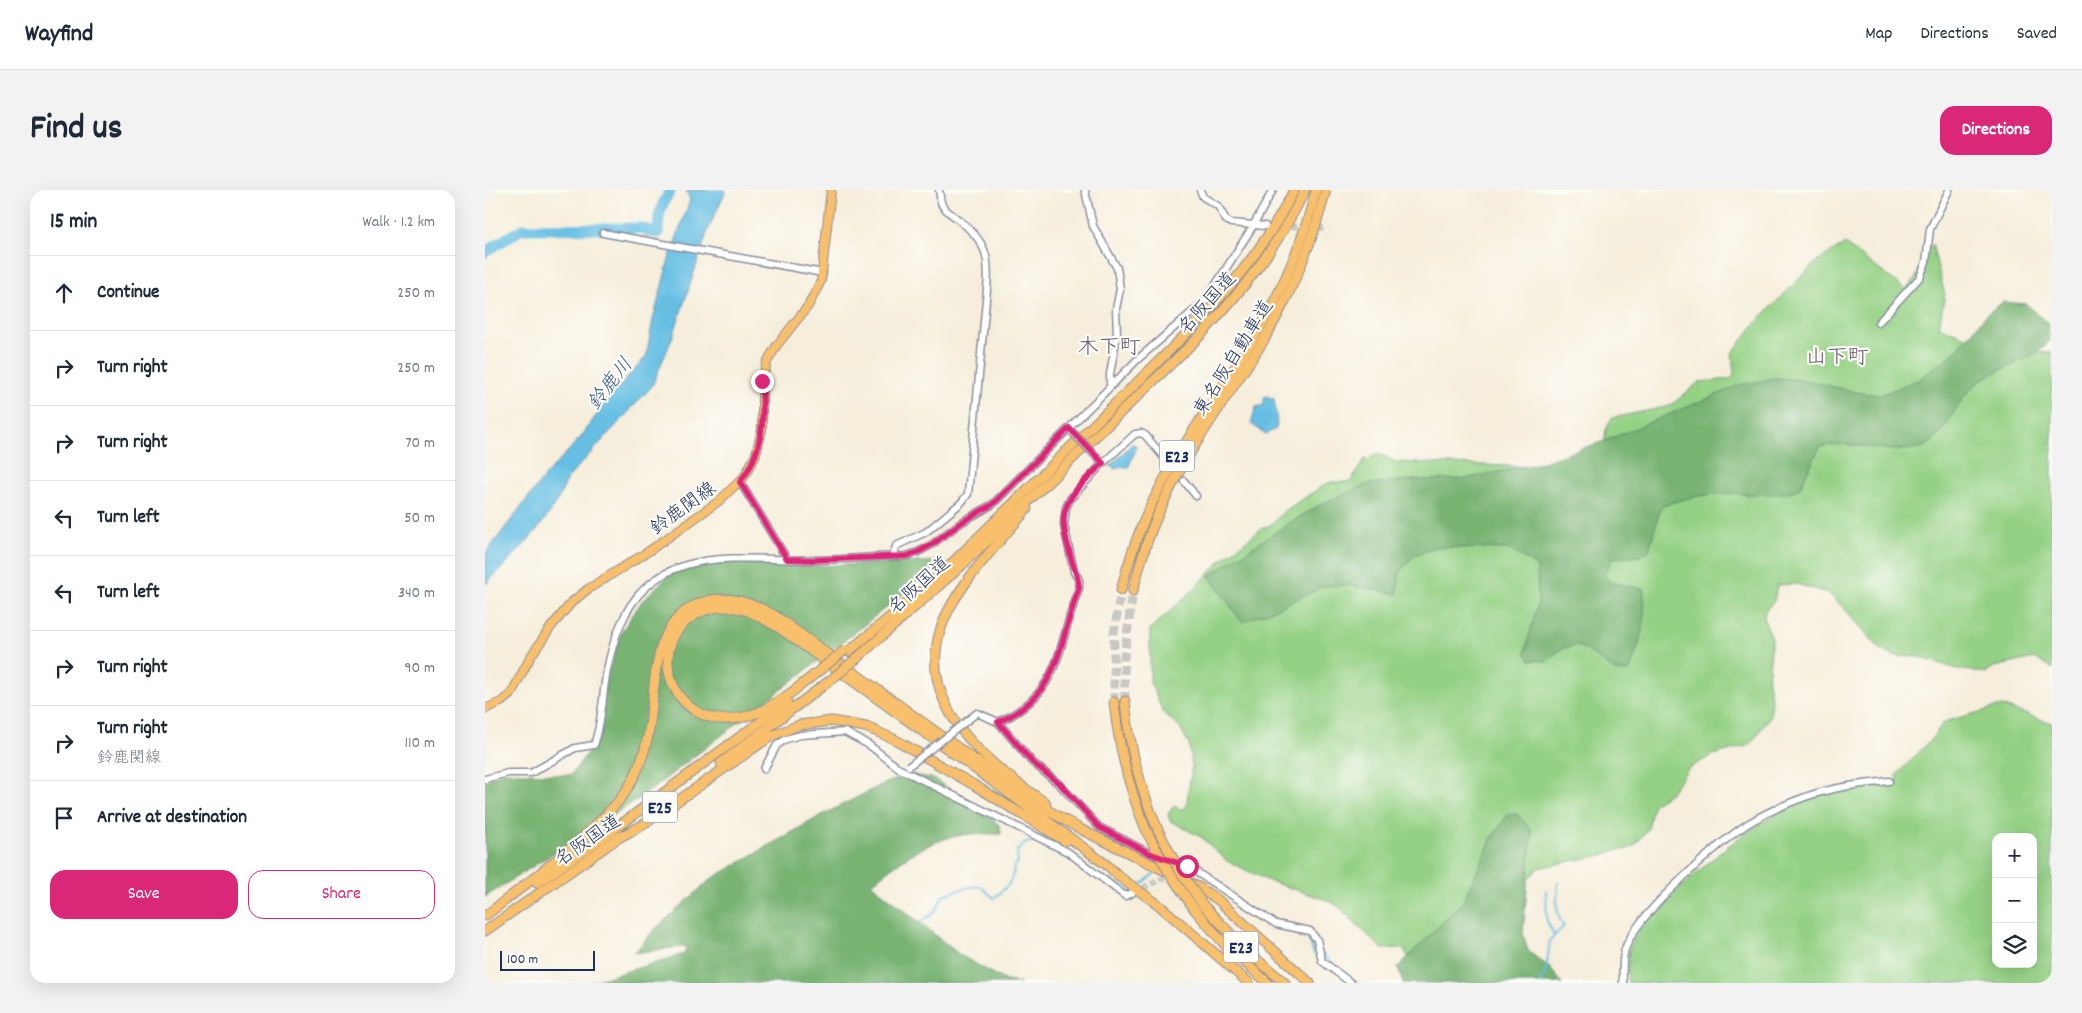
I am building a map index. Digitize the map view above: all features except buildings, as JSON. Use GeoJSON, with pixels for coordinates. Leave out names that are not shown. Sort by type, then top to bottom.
{"type":"FeatureCollection","features":[{"type":"Feature","properties":{"kind":"highway","name":"名阪国道"},"geometry":{"type":"LineString","coordinates":[[485,917],[650,803],[822,671],[920,592],[1214,306],[1234,283],[1268,236],[1294,190]]}},
{"type":"Feature","properties":{"kind":"highway","name":"名阪国道"},"geometry":{"type":"LineString","coordinates":[[485,931],[618,838],[832,679],[925,600],[1221,313],[1270,250],[1305,190]]}},
{"type":"Feature","properties":{"kind":"highway","name":"東名阪自動車道"},"geometry":{"type":"LineString","coordinates":[[1121,590],[1137,538],[1157,492],[1183,447],[1260,337],[1292,265],[1316,190]]}},
{"type":"Feature","properties":{"kind":"highway","name":"東名阪自動車道"},"geometry":{"type":"LineString","coordinates":[[1133,591],[1147,542],[1166,497],[1301,270],[1311,244],[1326,190]]}},
{"type":"Feature","properties":{"kind":"highway"},"geometry":{"type":"LineString","coordinates":[[1058,472],[964,586],[951,605],[940,634],[936,668],[942,697],[950,716],[963,734],[982,754],[1043,801],[1113,846]]}},
{"type":"Feature","properties":{"kind":"highway"},"geometry":{"type":"LineString","coordinates":[[485,917],[563,854],[614,807],[626,791],[639,767],[645,747],[650,723],[655,672],[663,643],[672,626],[688,609],[702,602],[720,598],[747,602],[774,616],[1029,799],[1113,846],[1200,888],[1218,900],[1309,983]]}},
{"type":"Feature","properties":{"kind":"highway"},"geometry":{"type":"LineString","coordinates":[[822,671],[760,712],[742,718],[724,719],[701,714],[686,705],[673,686],[668,662],[671,644],[677,632],[682,625],[699,612],[715,607],[731,607],[757,615],[778,628],[1039,816],[1108,866],[1121,878]]}},
{"type":"Feature","properties":{"kind":"highway","name":"E23"},"geometry":{"type":"LineString","coordinates":[[1125,701],[1129,738],[1136,769],[1158,830],[1178,868],[1203,904],[1242,947],[1285,983]]}},
{"type":"Feature","properties":{"kind":"highway","name":"E23"},"geometry":{"type":"LineString","coordinates":[[1114,702],[1125,771],[1132,795],[1148,834],[1168,871],[1195,910],[1225,946],[1268,983]]}},
{"type":"Feature","properties":{"kind":"highway"},"geometry":{"type":"LineString","coordinates":[[618,838],[643,825],[771,736],[799,725],[832,721],[851,723],[866,727],[896,740],[1015,810],[1121,878],[1159,905],[1249,983]]}},
{"type":"Feature","properties":{"kind":"main road","name":"鈴鹿関線"},"geometry":{"type":"LineString","coordinates":[[485,708],[501,702],[511,694],[531,656],[572,602],[588,589],[649,551],[712,506],[740,482],[750,468],[759,444],[763,418],[762,381],[767,362],[777,345],[808,306],[817,290],[823,273],[831,190]]}},
{"type":"Feature","properties":{"kind":"street"},"geometry":{"type":"LineString","coordinates":[[893,556],[896,546],[925,532],[961,503],[968,494],[988,262],[985,249],[979,239],[969,228],[942,206],[939,190]]}},
{"type":"Feature","properties":{"kind":"street"},"geometry":{"type":"LineString","coordinates":[[1085,190],[1095,231],[1117,268],[1120,289],[1116,309],[1117,335],[1110,374],[1110,386]]}},
{"type":"Feature","properties":{"kind":"street"},"geometry":{"type":"LineString","coordinates":[[1200,190],[1203,197],[1218,206],[1227,220],[1241,225],[1265,226]]}},
{"type":"Feature","properties":{"kind":"street"},"geometry":{"type":"LineString","coordinates":[[485,780],[508,773],[531,773],[575,748],[594,744],[602,717],[607,669],[620,625],[627,611],[643,590],[656,578],[681,565],[696,561],[720,559],[813,560],[907,556],[918,552],[962,522],[993,504],[1071,430],[1137,359],[1206,300],[1253,226],[1273,190]]}},
{"type":"Feature","properties":{"kind":"street"},"geometry":{"type":"LineString","coordinates":[[1878,323],[1920,277],[1926,262],[1930,229],[1949,190]]}},
{"type":"Feature","properties":{"kind":"street"},"geometry":{"type":"LineString","coordinates":[[603,233],[823,273]]}},
{"type":"Feature","properties":{"kind":"street"},"geometry":{"type":"LineString","coordinates":[[1071,430],[1101,461]]}},
{"type":"Feature","properties":{"kind":"street"},"geometry":{"type":"LineString","coordinates":[[998,722],[1012,716],[1037,695],[1047,684],[1055,667],[1079,588],[1079,580],[1074,572],[1064,525],[1064,515],[1070,499],[1101,461],[1131,437],[1141,433],[1145,435],[1167,461]]}},
{"type":"Feature","properties":{"kind":"street"},"geometry":{"type":"LineString","coordinates":[[1184,481],[1196,496]]}},
{"type":"Feature","properties":{"kind":"street"},"geometry":{"type":"LineString","coordinates":[[740,482],[787,559]]}},
{"type":"Feature","properties":{"kind":"street"},"geometry":{"type":"LineString","coordinates":[[909,766],[977,713],[998,722],[1032,762],[1061,785],[1099,827],[1151,854],[1185,867],[1276,924],[1310,931],[1317,940],[1322,961],[1351,983]]}},
{"type":"Feature","properties":{"kind":"street"},"geometry":{"type":"LineString","coordinates":[[764,769],[777,745],[786,739],[845,732],[869,744],[900,769],[1068,852],[1125,896],[1132,893]]}},
{"type":"Feature","properties":{"kind":"street"},"geometry":{"type":"LineString","coordinates":[[1623,983],[1625,948],[1631,936],[1644,919],[1677,885],[1735,833],[1763,816],[1806,796],[1846,786],[1889,781]]}},
{"type":"Feature","properties":{"kind":"green space"},"geometry":{"type":"Polygon","coordinates":[[[1845,244],[1905,289],[1915,279],[1932,244],[1945,295],[1939,326],[2004,353],[2052,352],[2052,669],[2034,658],[1995,667],[1987,673],[1957,669],[1919,657],[1893,656],[1879,648],[1844,608],[1828,593],[1796,584],[1777,585],[1774,601],[1765,611],[1764,619],[1772,639],[1768,681],[1772,702],[1770,717],[1750,745],[1713,755],[1689,768],[1671,792],[1653,804],[1648,829],[1636,844],[1628,849],[1615,850],[1602,855],[1538,868],[1522,887],[1415,966],[1402,948],[1382,949],[1338,906],[1327,900],[1269,881],[1227,861],[1201,837],[1170,821],[1168,814],[1174,806],[1181,809],[1186,807],[1192,766],[1189,744],[1181,729],[1163,712],[1150,682],[1150,629],[1189,594],[1224,558],[1261,529],[1272,524],[1283,512],[1324,485],[1331,482],[1350,482],[1365,459],[1369,460],[1373,455],[1380,454],[1396,462],[1537,467],[1604,443],[1606,429],[1612,418],[1670,406],[1699,382],[1730,379],[1734,375],[1732,353],[1761,317],[1817,261],[1845,244]]]}},
{"type":"Feature","properties":{"kind":"green space"},"geometry":{"type":"Polygon","coordinates":[[[2003,302],[2026,304],[2048,323],[2050,341],[2036,353],[1991,375],[1974,386],[1931,443],[1912,449],[1899,450],[1846,445],[1820,447],[1799,489],[1778,494],[1707,495],[1680,500],[1661,507],[1649,550],[1640,556],[1612,558],[1604,575],[1610,582],[1643,589],[1643,621],[1639,642],[1629,672],[1615,671],[1587,650],[1576,645],[1562,649],[1546,661],[1530,660],[1525,653],[1538,601],[1537,566],[1508,549],[1436,547],[1415,555],[1400,571],[1397,594],[1348,585],[1325,586],[1242,622],[1209,576],[1291,522],[1327,501],[1368,484],[1411,480],[1464,479],[1537,464],[1607,440],[1740,385],[1775,378],[1806,380],[1855,392],[1880,395],[1918,380],[1955,352],[1987,314],[2003,302]]]}},
{"type":"Feature","properties":{"kind":"green space"},"geometry":{"type":"Polygon","coordinates":[[[729,561],[813,566],[944,561],[844,641],[643,796],[485,897],[485,781],[503,772],[571,775],[596,741],[606,680],[622,631],[642,601],[671,573],[729,561]]]}},
{"type":"Feature","properties":{"kind":"green space"},"geometry":{"type":"Polygon","coordinates":[[[2001,706],[2052,723],[2052,983],[1628,983],[1628,954],[1639,930],[1664,903],[1723,850],[1773,816],[1810,799],[1833,792],[1879,785],[1899,779],[1896,775],[1929,742],[1944,722],[2001,706]]]}},
{"type":"Feature","properties":{"kind":"green space"},"geometry":{"type":"Polygon","coordinates":[[[911,774],[934,779],[981,810],[1000,826],[1001,834],[967,834],[937,842],[902,860],[871,884],[960,955],[1006,981],[1021,983],[588,983],[684,954],[687,946],[634,953],[652,932],[711,879],[820,816],[883,784],[911,774]]]}},
{"type":"Feature","properties":{"kind":"green space"},"geometry":{"type":"Polygon","coordinates":[[[1509,813],[1517,814],[1532,831],[1523,933],[1528,951],[1549,967],[1562,983],[1403,983],[1398,967],[1462,903],[1493,836],[1509,813]]]}},
{"type":"Feature","properties":{"kind":"water"},"geometry":{"type":"Polygon","coordinates":[[[686,190],[726,190],[708,230],[673,336],[652,386],[567,479],[552,509],[532,536],[485,585],[485,554],[544,477],[581,437],[607,400],[646,357],[653,320],[669,259],[690,200],[686,190]]]}},
{"type":"Feature","properties":{"kind":"water"},"geometry":{"type":"Polygon","coordinates":[[[1267,396],[1274,399],[1277,424],[1276,429],[1266,434],[1251,424],[1256,407],[1264,405],[1264,397],[1267,396]]]}},
{"type":"Feature","properties":{"kind":"water"},"geometry":{"type":"Polygon","coordinates":[[[1132,444],[1135,444],[1137,447],[1128,468],[1121,467],[1115,469],[1110,466],[1132,444]]]}},
{"type":"Feature","properties":{"kind":"waterway"},"geometry":{"type":"LineString","coordinates":[[522,229],[641,228],[658,233],[659,216],[664,201],[671,190]]}},
{"type":"Feature","properties":{"kind":"waterway"},"geometry":{"type":"LineString","coordinates":[[485,252],[517,232]]}},
{"type":"Feature","properties":{"kind":"waterway"},"geometry":{"type":"LineString","coordinates":[[921,922],[935,912],[943,895],[957,890],[980,886],[994,898],[1006,888],[1013,876],[1014,865],[1018,863],[1017,851],[1024,844],[1031,841],[1074,861]]}},
{"type":"Feature","properties":{"kind":"waterway"},"geometry":{"type":"LineString","coordinates":[[1181,868],[1207,883]]}},
{"type":"Feature","properties":{"kind":"waterway"},"geometry":{"type":"LineString","coordinates":[[1142,884],[1155,873]]}},
{"type":"Feature","properties":{"kind":"waterway"},"geometry":{"type":"LineString","coordinates":[[1109,880],[1131,891]]}},
{"type":"Feature","properties":{"kind":"waterway"},"geometry":{"type":"LineString","coordinates":[[1540,983],[1546,971],[1550,940],[1564,926],[1557,912],[1558,883]]}},
{"type":"Feature","properties":{"kind":"waterway"},"geometry":{"type":"LineString","coordinates":[[1546,891],[1547,921],[1554,935]]}},
{"type":"Feature","properties":{"kind":"waterway"},"geometry":{"type":"LineString","coordinates":[[1270,924],[1274,927],[1308,937],[1314,955]]}},
{"type":"Feature","properties":{"kind":"waterway"},"geometry":{"type":"LineString","coordinates":[[1323,954],[1331,963],[1357,983]]}},
{"type":"Feature","properties":{"kind":"tunnel"},"geometry":{"type":"LineString","coordinates":[[1282,226],[1324,228]]}},
{"type":"Feature","properties":{"kind":"tunnel"},"geometry":{"type":"LineString","coordinates":[[1114,702],[1114,633],[1121,590]]}},
{"type":"Feature","properties":{"kind":"tunnel"},"geometry":{"type":"LineString","coordinates":[[1125,701],[1124,657],[1133,591]]}},
{"type":"Feature","properties":{"kind":"tunnel"},"geometry":{"type":"LineString","coordinates":[[1135,892],[1174,873]]}},
{"type":"Feature","properties":{"kind":"district","name":"木下町"},"geometry":{"type":"Point","coordinates":[1109,346]}},
{"type":"Feature","properties":{"kind":"district","name":"山下町"},"geometry":{"type":"Point","coordinates":[1837,356]}},
{"type":"Feature","properties":{"kind":"route"},"geometry":{"type":"LineString","coordinates":[[762,381],[763,418],[759,444],[750,468],[740,482],[787,559],[813,560],[907,556],[918,552],[931,545],[962,522],[993,504],[1069,428],[1103,463],[1070,499],[1064,515],[1064,525],[1074,572],[1079,580],[1079,588],[1055,667],[1047,684],[1037,695],[1012,716],[998,722],[1032,762],[1061,785],[1099,827],[1151,854],[1187,866]]}},
{"type":"Feature","properties":{"kind":"water label","name":"鈴鹿川"},"geometry":{"type":"Point","coordinates":[609,383]}}]}
